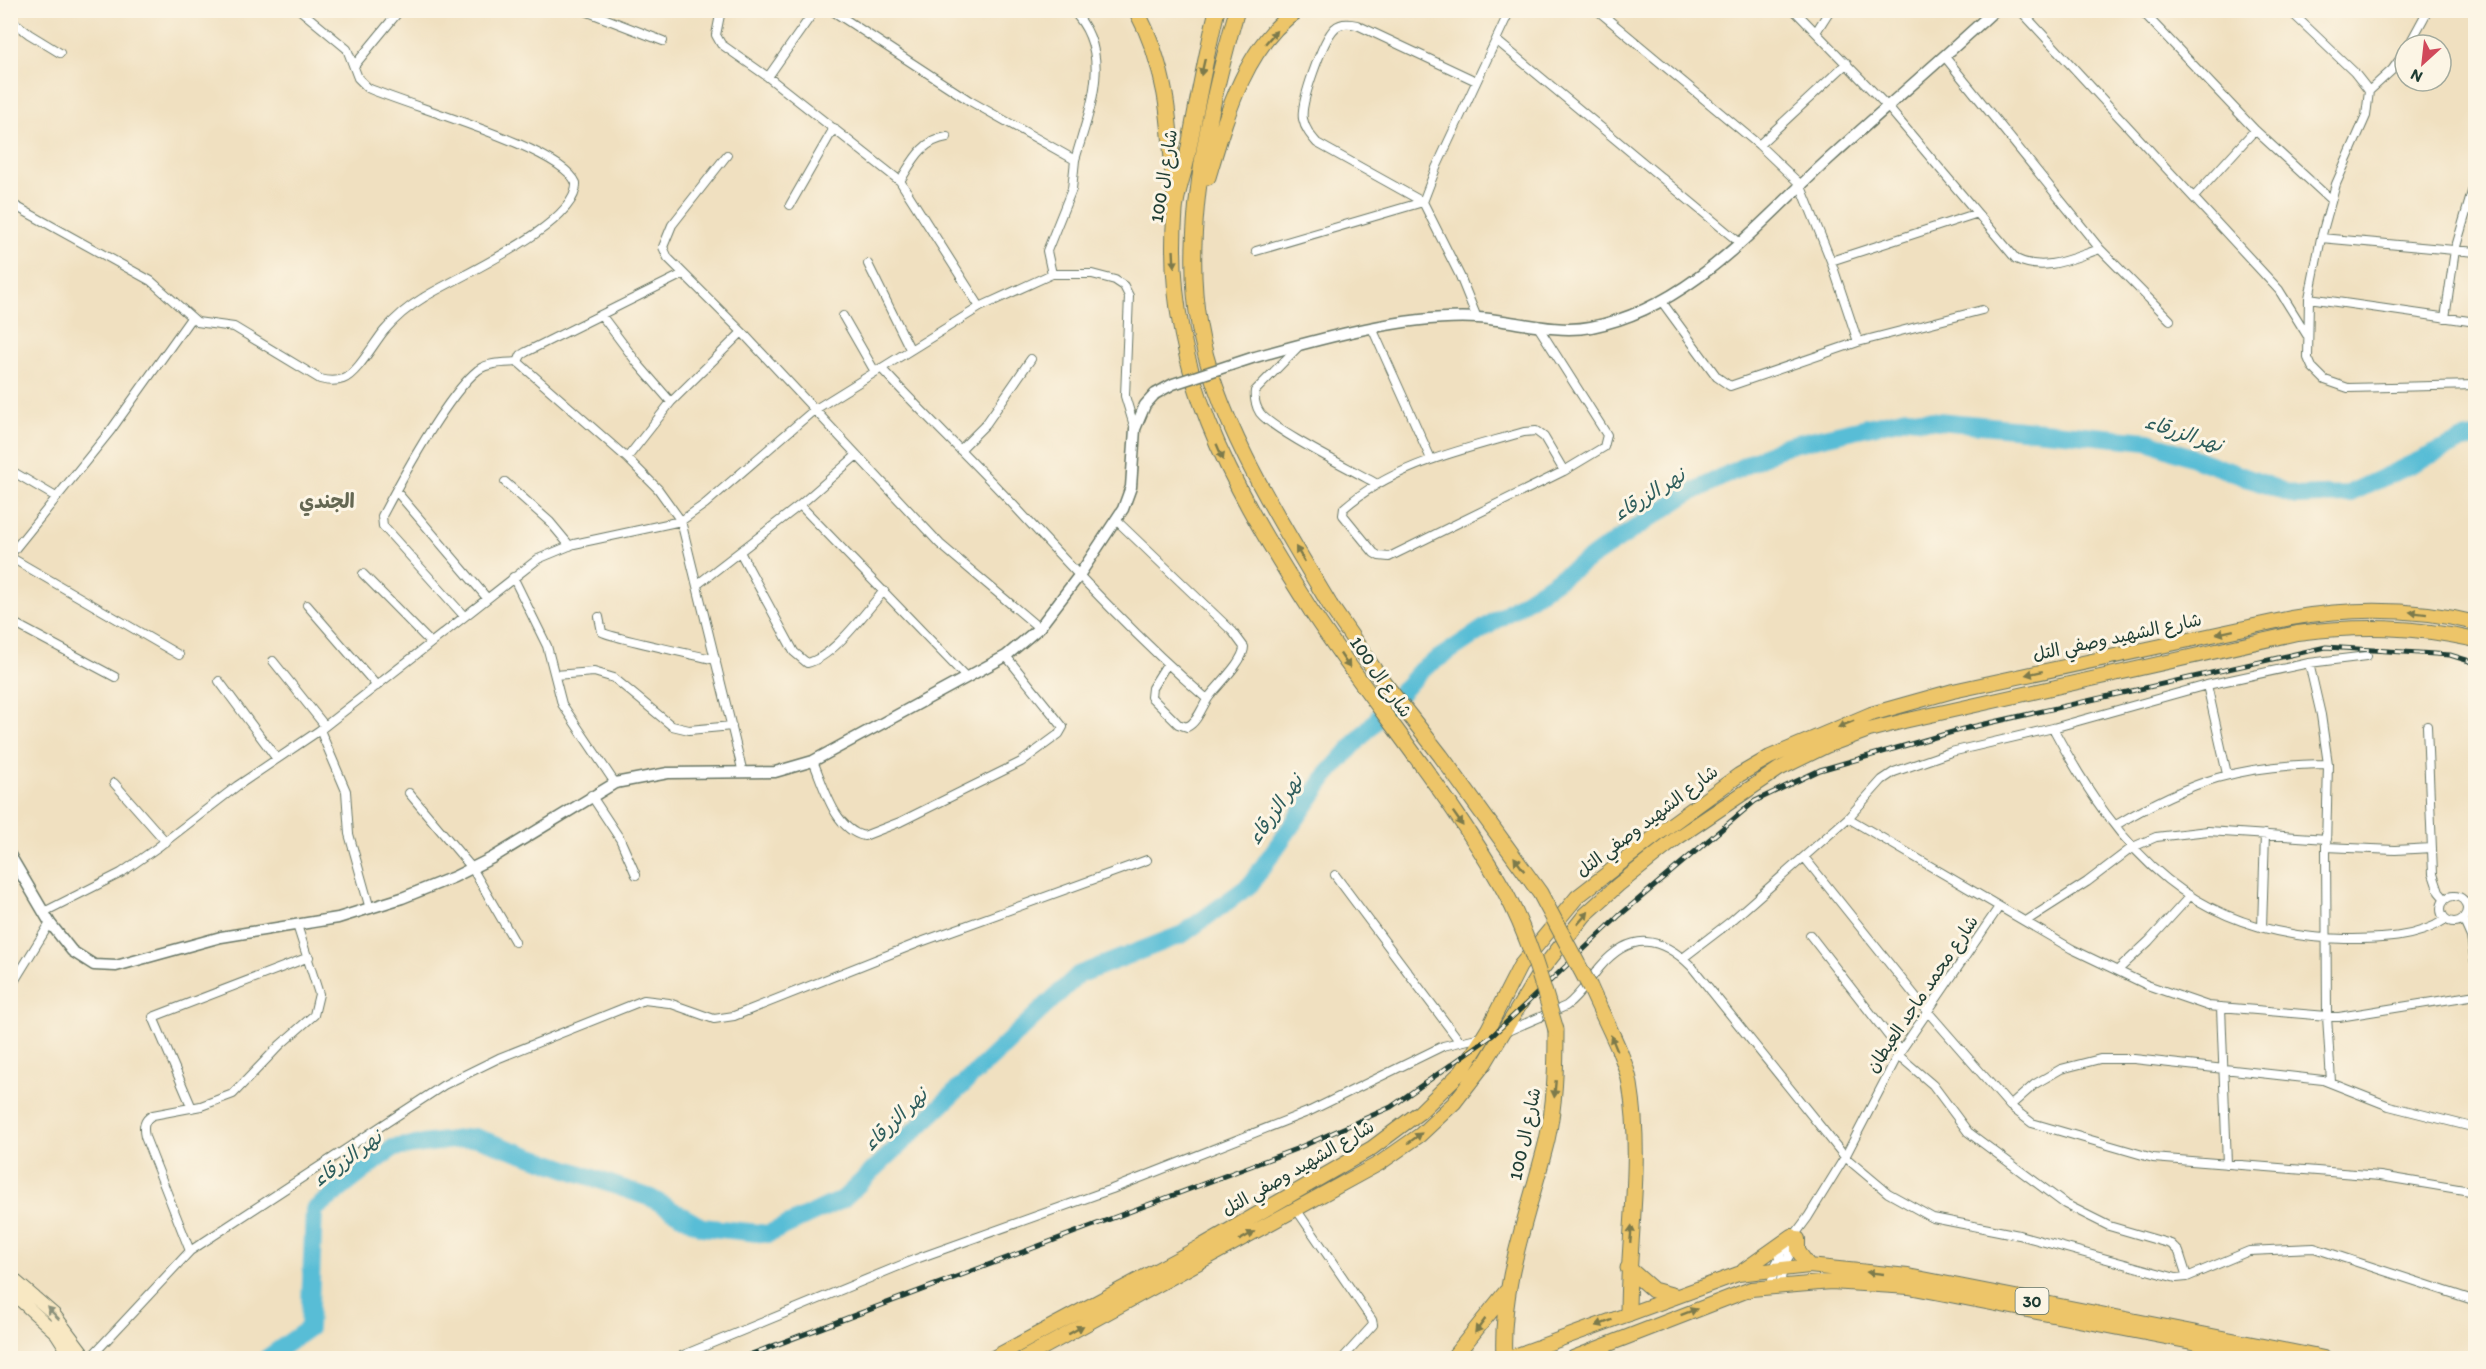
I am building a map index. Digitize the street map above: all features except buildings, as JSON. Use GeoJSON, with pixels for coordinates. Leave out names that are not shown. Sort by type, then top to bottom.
{"type":"FeatureCollection","features":[{"type":"Feature","properties":{"kind":"highway"},"geometry":{"type":"LineString","coordinates":[[1137,10],[1150,37],[1165,86],[1172,127],[1175,208]]}},
{"type":"Feature","properties":{"kind":"highway","name":"شارع ال 100"},"geometry":{"type":"LineString","coordinates":[[1216,10],[1175,208],[1174,263],[1181,330],[1198,397],[1221,457],[1259,529],[1345,662],[1466,831],[1504,891],[1534,955],[1556,1030],[1556,1078],[1547,1138],[1506,1292],[1502,1329],[1504,1359]]}},
{"type":"Feature","properties":{"kind":"highway","name":"شارع ال 100"},"geometry":{"type":"LineString","coordinates":[[1237,10],[1215,93],[1198,205],[1194,292],[1199,327],[1217,392],[1270,504],[1330,605],[1378,675],[1441,756],[1540,893],[1590,987],[1630,1082],[1637,1160],[1628,1268],[1628,1314]]}},
{"type":"Feature","properties":{"kind":"highway"},"geometry":{"type":"LineString","coordinates":[[1198,205],[1233,96],[1269,38],[1298,10]]}},
{"type":"Feature","properties":{"kind":"highway"},"geometry":{"type":"LineString","coordinates":[[1628,1268],[1653,1290],[1675,1296]]}},
{"type":"Feature","properties":{"kind":"highway"},"geometry":{"type":"LineString","coordinates":[[1453,1359],[1506,1292]]}},
{"type":"Feature","properties":{"kind":"main road","name":"شارع الشهيد وصفي التل"},"geometry":{"type":"LineString","coordinates":[[993,1359],[1200,1247],[1372,1148],[1440,1095],[1462,1071],[1484,1036],[1520,966],[1577,897],[1739,775],[1814,737],[1871,714],[1953,691],[2291,618],[2319,614],[2404,612],[2475,623]]}},
{"type":"Feature","properties":{"kind":"main road","name":"شارع الشهيد وصفي التل"},"geometry":{"type":"LineString","coordinates":[[1029,1357],[1380,1163],[1420,1135],[1454,1103],[1475,1078],[1539,973],[1586,915],[1618,885],[1677,838],[1779,769],[1826,746],[1869,730],[2297,633],[2351,626],[2411,629],[2475,640]]}},
{"type":"Feature","properties":{"kind":"main road"},"geometry":{"type":"LineString","coordinates":[[1738,1274],[1795,1238],[1798,1251],[1809,1266]]}},
{"type":"Feature","properties":{"kind":"main road","name":"30"},"geometry":{"type":"LineString","coordinates":[[1509,1359],[1738,1274],[1809,1266],[1908,1276],[2324,1359]]}},
{"type":"Feature","properties":{"kind":"main road"},"geometry":{"type":"LineString","coordinates":[[10,1276],[65,1326],[88,1359]]}},
{"type":"Feature","properties":{"kind":"main road","name":"30"},"geometry":{"type":"LineString","coordinates":[[1573,1359],[1747,1290],[1831,1282],[1909,1287],[2274,1359]]}},
{"type":"Feature","properties":{"kind":"main road"},"geometry":{"type":"LineString","coordinates":[[10,1291],[56,1334],[72,1359]]}},
{"type":"Feature","properties":{"kind":"main road"},"geometry":{"type":"LineString","coordinates":[[1628,1314],[1635,1333]]}},
{"type":"Feature","properties":{"kind":"street"},"geometry":{"type":"LineString","coordinates":[[10,203],[151,281],[170,295],[191,318],[204,323],[234,327],[320,379],[343,379],[351,374],[396,318],[438,288],[536,234],[567,206],[574,196],[576,187],[574,178],[558,166],[489,132],[373,90],[360,81],[343,45],[300,10]]}},
{"type":"Feature","properties":{"kind":"street"},"geometry":{"type":"LineString","coordinates":[[354,66],[400,10]]}},
{"type":"Feature","properties":{"kind":"street"},"geometry":{"type":"LineString","coordinates":[[583,10],[663,41]]}},
{"type":"Feature","properties":{"kind":"street"},"geometry":{"type":"LineString","coordinates":[[721,10],[716,35],[721,44],[768,77],[900,181],[980,306]]}},
{"type":"Feature","properties":{"kind":"street"},"geometry":{"type":"LineString","coordinates":[[768,77],[815,10]]}},
{"type":"Feature","properties":{"kind":"street"},"geometry":{"type":"LineString","coordinates":[[831,10],[970,101],[1075,160]]}},
{"type":"Feature","properties":{"kind":"street"},"geometry":{"type":"LineString","coordinates":[[1052,274],[1047,251],[1072,189],[1075,160],[1096,75],[1091,37],[1084,23],[1072,10]]}},
{"type":"Feature","properties":{"kind":"street"},"geometry":{"type":"LineString","coordinates":[[1424,202],[1431,180],[1510,10]]}},
{"type":"Feature","properties":{"kind":"street"},"geometry":{"type":"LineString","coordinates":[[1597,10],[1759,145],[1800,184],[1831,261],[1858,342]]}},
{"type":"Feature","properties":{"kind":"street"},"geometry":{"type":"LineString","coordinates":[[1794,10],[1887,106],[2010,254],[2032,266],[2052,265],[2100,249]]}},
{"type":"Feature","properties":{"kind":"street"},"geometry":{"type":"LineString","coordinates":[[1816,32],[1830,10]]}},
{"type":"Feature","properties":{"kind":"street"},"geometry":{"type":"LineString","coordinates":[[10,855],[50,923],[72,951],[94,965],[104,967],[124,964],[221,937],[297,925],[370,909],[422,891],[472,868],[591,795],[615,783],[668,773],[775,772],[813,761],[1006,656],[1039,628],[1078,577],[1128,498],[1131,487],[1135,429],[1145,405],[1155,394],[1173,384],[1256,357],[1371,328],[1399,323],[1477,318],[1537,325],[1588,327],[1624,319],[1662,302],[1740,243],[1800,184],[1995,10]]}},
{"type":"Feature","properties":{"kind":"street"},"geometry":{"type":"LineString","coordinates":[[2020,10],[2279,290],[2307,335]]}},
{"type":"Feature","properties":{"kind":"street"},"geometry":{"type":"LineString","coordinates":[[2141,10],[2255,130],[2331,200]]}},
{"type":"Feature","properties":{"kind":"street"},"geometry":{"type":"LineString","coordinates":[[2289,10],[2354,72],[2369,91]]}},
{"type":"Feature","properties":{"kind":"street"},"geometry":{"type":"LineString","coordinates":[[2416,33],[2428,10]]}},
{"type":"Feature","properties":{"kind":"street"},"geometry":{"type":"LineString","coordinates":[[10,19],[60,53]]}},
{"type":"Feature","properties":{"kind":"street"},"geometry":{"type":"LineString","coordinates":[[1476,81],[1357,25],[1341,24],[1335,28],[1327,40],[1302,106],[1303,120],[1308,132],[1317,143],[1424,202],[1460,276],[1477,318]]}},
{"type":"Feature","properties":{"kind":"street"},"geometry":{"type":"LineString","coordinates":[[1496,40],[1740,243]]}},
{"type":"Feature","properties":{"kind":"street"},"geometry":{"type":"LineString","coordinates":[[1945,57],[2100,249],[2170,320]]}},
{"type":"Feature","properties":{"kind":"street"},"geometry":{"type":"LineString","coordinates":[[1759,145],[1846,63]]}},
{"type":"Feature","properties":{"kind":"street"},"geometry":{"type":"LineString","coordinates":[[2393,69],[2369,91],[2366,116],[2331,200],[2309,298],[2307,335],[2312,367],[2325,380],[2348,388],[2475,385]]}},
{"type":"Feature","properties":{"kind":"street"},"geometry":{"type":"LineString","coordinates":[[790,205],[834,128]]}},
{"type":"Feature","properties":{"kind":"street"},"geometry":{"type":"LineString","coordinates":[[2194,197],[2255,130]]}},
{"type":"Feature","properties":{"kind":"street"},"geometry":{"type":"LineString","coordinates":[[900,181],[921,149],[928,143],[947,137]]}},
{"type":"Feature","properties":{"kind":"street"},"geometry":{"type":"LineString","coordinates":[[727,155],[665,237],[663,247],[668,258],[742,332],[940,544],[1039,628]]}},
{"type":"Feature","properties":{"kind":"street"},"geometry":{"type":"LineString","coordinates":[[2445,318],[2456,250],[2475,178]]}},
{"type":"Feature","properties":{"kind":"street"},"geometry":{"type":"LineString","coordinates":[[1256,251],[1424,202]]}},
{"type":"Feature","properties":{"kind":"street"},"geometry":{"type":"LineString","coordinates":[[1831,261],[1975,214]]}},
{"type":"Feature","properties":{"kind":"street"},"geometry":{"type":"LineString","coordinates":[[2321,238],[2475,252]]}},
{"type":"Feature","properties":{"kind":"street"},"geometry":{"type":"LineString","coordinates":[[868,264],[910,349]]}},
{"type":"Feature","properties":{"kind":"street"},"geometry":{"type":"LineString","coordinates":[[44,912],[121,873],[165,842],[323,728],[538,559],[570,546],[681,521],[705,504],[814,410],[980,306],[1052,274],[1070,272],[1092,274],[1115,280],[1124,286],[1130,296],[1125,396],[1135,429]]}},
{"type":"Feature","properties":{"kind":"street"},"geometry":{"type":"LineString","coordinates":[[518,362],[521,355],[526,352],[683,274]]}},
{"type":"Feature","properties":{"kind":"street"},"geometry":{"type":"LineString","coordinates":[[2309,298],[2475,322]]}},
{"type":"Feature","properties":{"kind":"street"},"geometry":{"type":"LineString","coordinates":[[1662,302],[1725,385],[1736,385],[1858,342],[1982,310]]}},
{"type":"Feature","properties":{"kind":"street"},"geometry":{"type":"LineString","coordinates":[[602,316],[638,364],[671,402]]}},
{"type":"Feature","properties":{"kind":"street"},"geometry":{"type":"LineString","coordinates":[[843,316],[878,369],[960,450],[1078,577],[1167,664],[1207,699]]}},
{"type":"Feature","properties":{"kind":"street"},"geometry":{"type":"LineString","coordinates":[[179,655],[10,556],[111,430],[191,318]]}},
{"type":"Feature","properties":{"kind":"street"},"geometry":{"type":"LineString","coordinates":[[1537,325],[1607,435],[1604,447],[1564,471],[1384,558],[1374,553],[1342,512],[1377,484],[1431,459],[1524,432],[1536,431],[1544,437],[1564,471]]}},
{"type":"Feature","properties":{"kind":"street"},"geometry":{"type":"LineString","coordinates":[[1371,328],[1431,459]]}},
{"type":"Feature","properties":{"kind":"street"},"geometry":{"type":"LineString","coordinates":[[627,458],[671,402],[742,332]]}},
{"type":"Feature","properties":{"kind":"street"},"geometry":{"type":"LineString","coordinates":[[1302,344],[1259,385],[1254,396],[1257,407],[1261,414],[1283,430],[1377,484]]}},
{"type":"Feature","properties":{"kind":"street"},"geometry":{"type":"LineString","coordinates":[[960,450],[986,424],[1031,359]]}},
{"type":"Feature","properties":{"kind":"street"},"geometry":{"type":"LineString","coordinates":[[464,616],[383,526],[382,516],[440,416],[471,377],[489,365],[518,362],[627,458],[658,489],[681,521],[743,773]]}},
{"type":"Feature","properties":{"kind":"street"},"geometry":{"type":"LineString","coordinates":[[698,584],[800,505],[857,455]]}},
{"type":"Feature","properties":{"kind":"street"},"geometry":{"type":"LineString","coordinates":[[10,470],[56,497]]}},
{"type":"Feature","properties":{"kind":"street"},"geometry":{"type":"LineString","coordinates":[[505,482],[550,522],[570,546]]}},
{"type":"Feature","properties":{"kind":"street"},"geometry":{"type":"LineString","coordinates":[[396,491],[487,598]]}},
{"type":"Feature","properties":{"kind":"street"},"geometry":{"type":"LineString","coordinates":[[800,505],[966,677]]}},
{"type":"Feature","properties":{"kind":"street"},"geometry":{"type":"LineString","coordinates":[[1116,520],[1233,632],[1244,647],[1242,657],[1207,699],[1191,726],[1178,724],[1151,697],[1152,688],[1167,664]]}},
{"type":"Feature","properties":{"kind":"street"},"geometry":{"type":"LineString","coordinates":[[740,552],[794,652],[807,663],[814,662],[836,645],[884,591]]}},
{"type":"Feature","properties":{"kind":"street"},"geometry":{"type":"LineString","coordinates":[[363,574],[431,643]]}},
{"type":"Feature","properties":{"kind":"street"},"geometry":{"type":"LineString","coordinates":[[513,577],[547,645],[562,704],[615,783]]}},
{"type":"Feature","properties":{"kind":"street"},"geometry":{"type":"LineString","coordinates":[[307,605],[378,686]]}},
{"type":"Feature","properties":{"kind":"street"},"geometry":{"type":"LineString","coordinates":[[599,617],[602,632],[608,636],[632,639],[716,660]]}},
{"type":"Feature","properties":{"kind":"street"},"geometry":{"type":"LineString","coordinates":[[10,621],[115,677]]}},
{"type":"Feature","properties":{"kind":"street"},"geometry":{"type":"LineString","coordinates":[[813,761],[846,827],[864,836],[900,822],[1021,762],[1059,734],[1062,724],[1006,656]]}},
{"type":"Feature","properties":{"kind":"street"},"geometry":{"type":"LineString","coordinates":[[1683,958],[1730,922],[1848,818],[1882,780],[1900,769],[1951,752],[2053,728],[2207,685],[2309,663],[2367,656]]}},
{"type":"Feature","properties":{"kind":"street"},"geometry":{"type":"LineString","coordinates":[[273,661],[323,728],[345,791],[349,834],[370,909]]}},
{"type":"Feature","properties":{"kind":"street"},"geometry":{"type":"LineString","coordinates":[[2309,663],[2321,715],[2328,764],[2327,1016],[2331,1082]]}},
{"type":"Feature","properties":{"kind":"street"},"geometry":{"type":"LineString","coordinates":[[555,675],[594,672],[614,678],[672,726],[682,729],[732,726]]}},
{"type":"Feature","properties":{"kind":"street"},"geometry":{"type":"LineString","coordinates":[[219,681],[277,759]]}},
{"type":"Feature","properties":{"kind":"street"},"geometry":{"type":"LineString","coordinates":[[2207,685],[2227,774]]}},
{"type":"Feature","properties":{"kind":"street"},"geometry":{"type":"LineString","coordinates":[[2427,726],[2433,878],[2445,899]]}},
{"type":"Feature","properties":{"kind":"street"},"geometry":{"type":"LineString","coordinates":[[2053,728],[2082,779],[2133,847],[2168,882],[2189,897],[2234,919],[2262,927],[2328,939],[2380,938],[2430,928],[2446,919],[2457,922],[2471,910],[2462,898],[2453,896],[2445,899],[2441,909],[2446,919]]}},
{"type":"Feature","properties":{"kind":"street"},"geometry":{"type":"LineString","coordinates":[[2116,825],[2160,798],[2227,774],[2282,765],[2328,764]]}},
{"type":"Feature","properties":{"kind":"street"},"geometry":{"type":"LineString","coordinates":[[114,783],[165,842]]}},
{"type":"Feature","properties":{"kind":"street"},"geometry":{"type":"LineString","coordinates":[[409,793],[472,868],[515,942]]}},
{"type":"Feature","properties":{"kind":"street"},"geometry":{"type":"LineString","coordinates":[[591,795],[620,839],[636,875]]}},
{"type":"Feature","properties":{"kind":"street"},"geometry":{"type":"LineString","coordinates":[[1848,818],[2072,949],[2147,985],[2192,1002],[2221,1008],[2327,1016],[2361,1015],[2475,995]]}},
{"type":"Feature","properties":{"kind":"street"},"geometry":{"type":"LineString","coordinates":[[2026,921],[2087,882],[2133,847],[2156,837],[2189,831],[2265,834],[2395,850],[2432,848]]}},
{"type":"Feature","properties":{"kind":"street"},"geometry":{"type":"LineString","coordinates":[[2262,927],[2265,834]]}},
{"type":"Feature","properties":{"kind":"street"},"geometry":{"type":"LineString","coordinates":[[1804,857],[1928,1012],[2010,1106],[2032,1123],[2153,1158],[2380,1176],[2475,1192]]}},
{"type":"Feature","properties":{"kind":"street"},"geometry":{"type":"LineString","coordinates":[[88,1359],[190,1251],[444,1085],[491,1061],[577,1028],[630,1004],[656,1000],[721,1019],[918,943],[1147,860]]}},
{"type":"Feature","properties":{"kind":"street"},"geometry":{"type":"LineString","coordinates":[[1335,875],[1460,1042]]}},
{"type":"Feature","properties":{"kind":"street"},"geometry":{"type":"LineString","coordinates":[[2118,970],[2149,941],[2189,897]]}},
{"type":"Feature","properties":{"kind":"street","name":"شارع محمد ماجد العيطان"},"geometry":{"type":"LineString","coordinates":[[1775,1287],[1778,1268],[1845,1157],[1899,1054],[1999,907]]}},
{"type":"Feature","properties":{"kind":"street"},"geometry":{"type":"LineString","coordinates":[[2463,919],[2471,937],[2475,970]]}},
{"type":"Feature","properties":{"kind":"street"},"geometry":{"type":"LineString","coordinates":[[10,988],[50,923]]}},
{"type":"Feature","properties":{"kind":"street"},"geometry":{"type":"LineString","coordinates":[[190,1251],[163,1186],[144,1127],[153,1115],[192,1108],[216,1101],[240,1090],[269,1055],[314,1015],[319,994],[297,925]]}},
{"type":"Feature","properties":{"kind":"street"},"geometry":{"type":"LineString","coordinates":[[1810,935],[1899,1054],[1933,1086],[1968,1132],[2065,1204],[2109,1226],[2170,1244],[2179,1252],[2187,1277]]}},
{"type":"Feature","properties":{"kind":"street"},"geometry":{"type":"LineString","coordinates":[[676,1359],[916,1259],[1112,1189],[1310,1112],[1443,1046],[1503,1033],[1566,1006],[1606,961],[1624,946],[1647,941],[1667,946],[1683,958],[1845,1157],[1888,1193],[1933,1218],[2019,1235],[2156,1275],[2187,1277],[2249,1251],[2314,1248],[2475,1301]]}},
{"type":"Feature","properties":{"kind":"street"},"geometry":{"type":"LineString","coordinates":[[192,1108],[164,1049],[153,1017],[309,957]]}},
{"type":"Feature","properties":{"kind":"street"},"geometry":{"type":"LineString","coordinates":[[2221,1008],[2227,1164]]}},
{"type":"Feature","properties":{"kind":"street"},"geometry":{"type":"LineString","coordinates":[[2010,1106],[2035,1084],[2061,1069],[2100,1059],[2134,1059],[2331,1082],[2389,1106],[2475,1128]]}},
{"type":"Feature","properties":{"kind":"street"},"geometry":{"type":"LineString","coordinates":[[1296,1209],[1372,1320],[1369,1329],[1343,1359]]}},
{"type":"Feature","properties":{"kind":"street"},"geometry":{"type":"LineString","coordinates":[[2238,1359],[2252,1354]]}},
{"type":"Feature","properties":{"kind":"waterway","name":"نهر الزرقاء"},"geometry":{"type":"LineString","coordinates":[[267,1358],[309,1328],[314,1210],[393,1148],[475,1137],[651,1198],[702,1227],[768,1234],[843,1199],[1078,975],[1183,934],[1250,885],[1326,776],[1421,670],[1684,496],[1784,446],[1907,418],[2148,441],[2296,496],[2348,494],[2463,440],[2476,438]]}},
{"type":"Feature","properties":{"kind":"railway"},"geometry":{"type":"LineString","coordinates":[[741,1358],[1296,1149],[1391,1107],[1493,1035],[1620,915],[1755,801],[1820,770],[1963,729],[2326,647],[2450,655],[2476,663]]}},
{"type":"Feature","properties":{"kind":"district","name":"الجندي"},"geometry":{"type":"Point","coordinates":[327,501]}}]}
